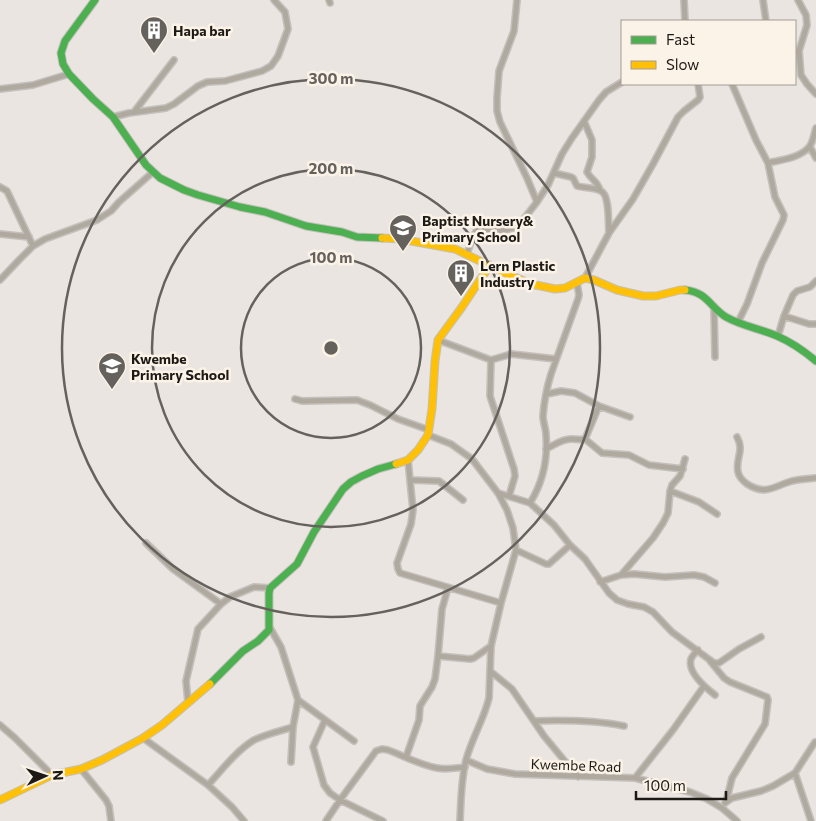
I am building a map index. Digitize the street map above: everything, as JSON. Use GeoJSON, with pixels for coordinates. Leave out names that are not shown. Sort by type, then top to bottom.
{"type":"FeatureCollection","features":[{"type":"Feature","properties":{"kind":"street"},"geometry":{"type":"LineString","coordinates":[[95,0],[65,41],[61,53],[63,64],[69,74],[113,117],[146,165],[160,178],[189,192],[240,207],[265,212],[306,226],[357,236],[400,239],[455,249],[531,284],[555,288],[565,288],[585,278],[609,233],[633,199],[678,117],[700,97],[698,85]]}},
{"type":"Feature","properties":{"kind":"street"},"geometry":{"type":"LineString","coordinates":[[113,117],[166,108],[207,82],[225,81],[262,72],[271,66],[278,56],[288,30],[285,12],[274,0]]}},
{"type":"Feature","properties":{"kind":"street"},"geometry":{"type":"LineString","coordinates":[[518,0],[514,31],[499,71],[497,111],[500,122],[537,202]]}},
{"type":"Feature","properties":{"kind":"street"},"geometry":{"type":"LineString","coordinates":[[684,0],[685,20]]}},
{"type":"Feature","properties":{"kind":"street"},"geometry":{"type":"LineString","coordinates":[[763,0],[766,20]]}},
{"type":"Feature","properties":{"kind":"street"},"geometry":{"type":"LineString","coordinates":[[798,0],[806,15],[807,25],[800,50],[802,75],[816,94]]}},
{"type":"Feature","properties":{"kind":"street"},"geometry":{"type":"LineString","coordinates":[[134,112],[174,60]]}},
{"type":"Feature","properties":{"kind":"street"},"geometry":{"type":"LineString","coordinates":[[0,89],[33,85],[69,74]]}},
{"type":"Feature","properties":{"kind":"street"},"geometry":{"type":"LineString","coordinates":[[467,254],[475,231],[478,229],[503,231],[518,225],[537,202],[554,173],[562,154],[599,100],[606,92],[621,83]]}},
{"type":"Feature","properties":{"kind":"street"},"geometry":{"type":"LineString","coordinates":[[732,85],[768,163],[775,196],[782,210],[783,218],[738,322]]}},
{"type":"Feature","properties":{"kind":"street"},"geometry":{"type":"LineString","coordinates":[[584,122],[592,140],[592,157],[587,172],[605,194],[608,202],[609,233]]}},
{"type":"Feature","properties":{"kind":"street"},"geometry":{"type":"LineString","coordinates":[[768,163],[792,157],[810,147],[816,128]]}},
{"type":"Feature","properties":{"kind":"street"},"geometry":{"type":"LineString","coordinates":[[810,147],[816,158]]}},
{"type":"Feature","properties":{"kind":"street"},"geometry":{"type":"LineString","coordinates":[[0,280],[33,246],[45,239],[97,220],[111,211],[153,172]]}},
{"type":"Feature","properties":{"kind":"street"},"geometry":{"type":"LineString","coordinates":[[554,173],[573,178],[577,186],[600,190]]}},
{"type":"Feature","properties":{"kind":"street"},"geometry":{"type":"LineString","coordinates":[[0,187],[7,192],[33,246]]}},
{"type":"Feature","properties":{"kind":"street"},"geometry":{"type":"LineString","coordinates":[[0,234],[29,237]]}},
{"type":"Feature","properties":{"kind":"street"},"geometry":{"type":"LineString","coordinates":[[0,800],[52,774],[81,769],[102,760],[143,738],[162,725],[213,681],[243,651],[265,635],[269,625],[270,588],[297,564],[314,532],[344,489],[351,482],[378,469],[408,460],[418,450],[428,433],[438,340],[490,265]]}},
{"type":"Feature","properties":{"kind":"street"},"geometry":{"type":"LineString","coordinates":[[585,278],[617,290],[643,296],[656,296],[680,290],[692,290],[703,296],[725,316],[778,336],[804,351],[816,361]]}},
{"type":"Feature","properties":{"kind":"street"},"geometry":{"type":"LineString","coordinates":[[778,336],[793,296],[797,292],[810,287],[816,281]]}},
{"type":"Feature","properties":{"kind":"street"},"geometry":{"type":"LineString","coordinates":[[530,503],[542,480],[546,449],[543,418],[546,394],[556,359],[578,299],[577,282]]}},
{"type":"Feature","properties":{"kind":"street"},"geometry":{"type":"LineString","coordinates":[[714,307],[715,358]]}},
{"type":"Feature","properties":{"kind":"street"},"geometry":{"type":"LineString","coordinates":[[784,316],[809,324],[816,324]]}},
{"type":"Feature","properties":{"kind":"street"},"geometry":{"type":"LineString","coordinates":[[438,340],[491,360],[511,354],[556,359]]}},
{"type":"Feature","properties":{"kind":"street"},"geometry":{"type":"LineString","coordinates":[[491,360],[490,396],[515,476],[509,496]]}},
{"type":"Feature","properties":{"kind":"street"},"geometry":{"type":"LineString","coordinates":[[546,394],[561,391],[575,393],[600,406],[630,417]]}},
{"type":"Feature","properties":{"kind":"street"},"geometry":{"type":"LineString","coordinates":[[295,399],[302,401],[357,400],[451,444],[472,459],[498,493],[507,510],[513,528],[516,550],[491,646],[490,690],[487,706],[466,760],[461,787],[460,821]]}},
{"type":"Feature","properties":{"kind":"street"},"geometry":{"type":"LineString","coordinates":[[585,439],[600,406]]}},
{"type":"Feature","properties":{"kind":"street"},"geometry":{"type":"LineString","coordinates":[[736,437],[741,445],[737,468],[739,475],[750,486],[765,490],[790,482],[816,478]]}},
{"type":"Feature","properties":{"kind":"street"},"geometry":{"type":"LineString","coordinates":[[546,449],[564,440],[585,439],[602,453],[629,455],[649,465],[683,469]]}},
{"type":"Feature","properties":{"kind":"street"},"geometry":{"type":"LineString","coordinates":[[621,575],[664,523],[670,507],[670,491],[672,485],[680,476],[685,459]]}},
{"type":"Feature","properties":{"kind":"street"},"geometry":{"type":"LineString","coordinates":[[408,460],[413,510],[411,524],[397,563],[398,569],[400,572],[448,588],[501,603]]}},
{"type":"Feature","properties":{"kind":"street"},"geometry":{"type":"LineString","coordinates":[[410,480],[439,481],[464,500]]}},
{"type":"Feature","properties":{"kind":"street"},"geometry":{"type":"LineString","coordinates":[[670,491],[699,502],[717,514]]}},
{"type":"Feature","properties":{"kind":"street"},"geometry":{"type":"LineString","coordinates":[[498,493],[530,503],[554,524],[570,545],[585,560],[609,593],[617,600],[644,607],[654,612],[672,632],[708,659],[724,678],[767,697],[765,724],[732,778],[726,802],[722,808]]}},
{"type":"Feature","properties":{"kind":"street"},"geometry":{"type":"LineString","coordinates":[[146,543],[173,569],[221,604]]}},
{"type":"Feature","properties":{"kind":"street"},"geometry":{"type":"LineString","coordinates":[[516,550],[549,564],[570,545]]}},
{"type":"Feature","properties":{"kind":"street"},"geometry":{"type":"LineString","coordinates":[[600,582],[621,575],[634,574],[665,577],[694,575],[704,577],[715,583]]}},
{"type":"Feature","properties":{"kind":"street"},"geometry":{"type":"LineString","coordinates":[[188,702],[186,681],[198,628],[230,597],[254,587],[270,588]]}},
{"type":"Feature","properties":{"kind":"street"},"geometry":{"type":"LineString","coordinates":[[406,757],[418,720],[420,706],[435,679],[442,609],[448,588]]}},
{"type":"Feature","properties":{"kind":"street"},"geometry":{"type":"LineString","coordinates":[[269,625],[281,647],[298,700],[293,728],[291,762]]}},
{"type":"Feature","properties":{"kind":"street"},"geometry":{"type":"LineString","coordinates":[[708,659],[714,663],[719,662],[761,637]]}},
{"type":"Feature","properties":{"kind":"street"},"geometry":{"type":"LineString","coordinates":[[438,656],[470,659],[478,656],[491,646]]}},
{"type":"Feature","properties":{"kind":"street"},"geometry":{"type":"LineString","coordinates":[[698,650],[691,657],[690,664],[704,686],[715,695]]}},
{"type":"Feature","properties":{"kind":"street"},"geometry":{"type":"LineString","coordinates":[[490,671],[512,689],[544,736],[578,777]]}},
{"type":"Feature","properties":{"kind":"street"},"geometry":{"type":"LineString","coordinates":[[635,778],[673,730],[704,686]]}},
{"type":"Feature","properties":{"kind":"street"},"geometry":{"type":"LineString","coordinates":[[298,700],[354,741]]}},
{"type":"Feature","properties":{"kind":"street"},"geometry":{"type":"LineString","coordinates":[[324,720],[313,744],[313,750],[324,785],[330,793],[340,800],[383,821]]}},
{"type":"Feature","properties":{"kind":"street"},"geometry":{"type":"LineString","coordinates":[[534,721],[607,722],[624,726]]}},
{"type":"Feature","properties":{"kind":"street"},"geometry":{"type":"LineString","coordinates":[[0,725],[52,774]]}},
{"type":"Feature","properties":{"kind":"street"},"geometry":{"type":"LineString","coordinates":[[208,785],[249,744],[264,736],[293,728]]}},
{"type":"Feature","properties":{"kind":"street"},"geometry":{"type":"LineString","coordinates":[[143,738],[208,785],[244,821]]}},
{"type":"Feature","properties":{"kind":"street"},"geometry":{"type":"LineString","coordinates":[[726,802],[732,798],[773,786],[795,773],[815,742]]}},
{"type":"Feature","properties":{"kind":"street"},"geometry":{"type":"LineString","coordinates":[[326,821],[376,751],[388,750],[438,769],[465,767]]}},
{"type":"Feature","properties":{"kind":"street","name":"Kwembe Road"},"geometry":{"type":"LineString","coordinates":[[466,760],[487,769],[515,774],[635,778],[690,792],[707,799],[722,808],[737,821]]}},
{"type":"Feature","properties":{"kind":"street"},"geometry":{"type":"LineString","coordinates":[[81,769],[106,800],[111,821]]}},
{"type":"Feature","properties":{"kind":"street"},"geometry":{"type":"LineString","coordinates":[[795,773],[811,821]]}},
{"type":"Feature","properties":{"kind":"traffic: fast"},"geometry":{"type":"LineString","coordinates":[[95,0],[65,41],[61,53],[63,64],[69,74],[113,117],[146,165],[160,178],[198,195],[265,212],[306,226],[342,232],[357,237],[382,238]]}},
{"type":"Feature","properties":{"kind":"traffic: fast"},"geometry":{"type":"LineString","coordinates":[[685,290],[692,291],[703,297],[726,317],[782,338],[816,361]]}},
{"type":"Feature","properties":{"kind":"traffic: fast"},"geometry":{"type":"LineString","coordinates":[[210,684],[243,651],[258,641],[269,630],[270,588],[297,564],[314,532],[343,489],[362,476],[396,464]]}},
{"type":"Feature","properties":{"kind":"traffic: slow"},"geometry":{"type":"LineString","coordinates":[[382,238],[400,239],[455,249],[531,284],[555,289],[565,288],[585,278],[617,290],[643,296],[656,296],[685,290]]}},
{"type":"Feature","properties":{"kind":"traffic: slow"},"geometry":{"type":"LineString","coordinates":[[396,464],[408,460],[418,450],[428,435],[438,340],[490,265]]}},
{"type":"Feature","properties":{"kind":"traffic: slow"},"geometry":{"type":"LineString","coordinates":[[0,800],[52,775],[81,769],[102,760],[143,738],[162,725],[210,684]]}},
{"type":"Feature","properties":{"kind":"place","name":"Hapa bar"},"geometry":{"type":"Point","coordinates":[154,54]}},
{"type":"Feature","properties":{"kind":"place","name":"Baptist Nursery& Primary School"},"geometry":{"type":"Point","coordinates":[403,252]}},
{"type":"Feature","properties":{"kind":"place","name":"Lern Plastic Industry"},"geometry":{"type":"Point","coordinates":[461,297]}},
{"type":"Feature","properties":{"kind":"place","name":"Kwembe Primary School"},"geometry":{"type":"Point","coordinates":[112,390]}}]}
